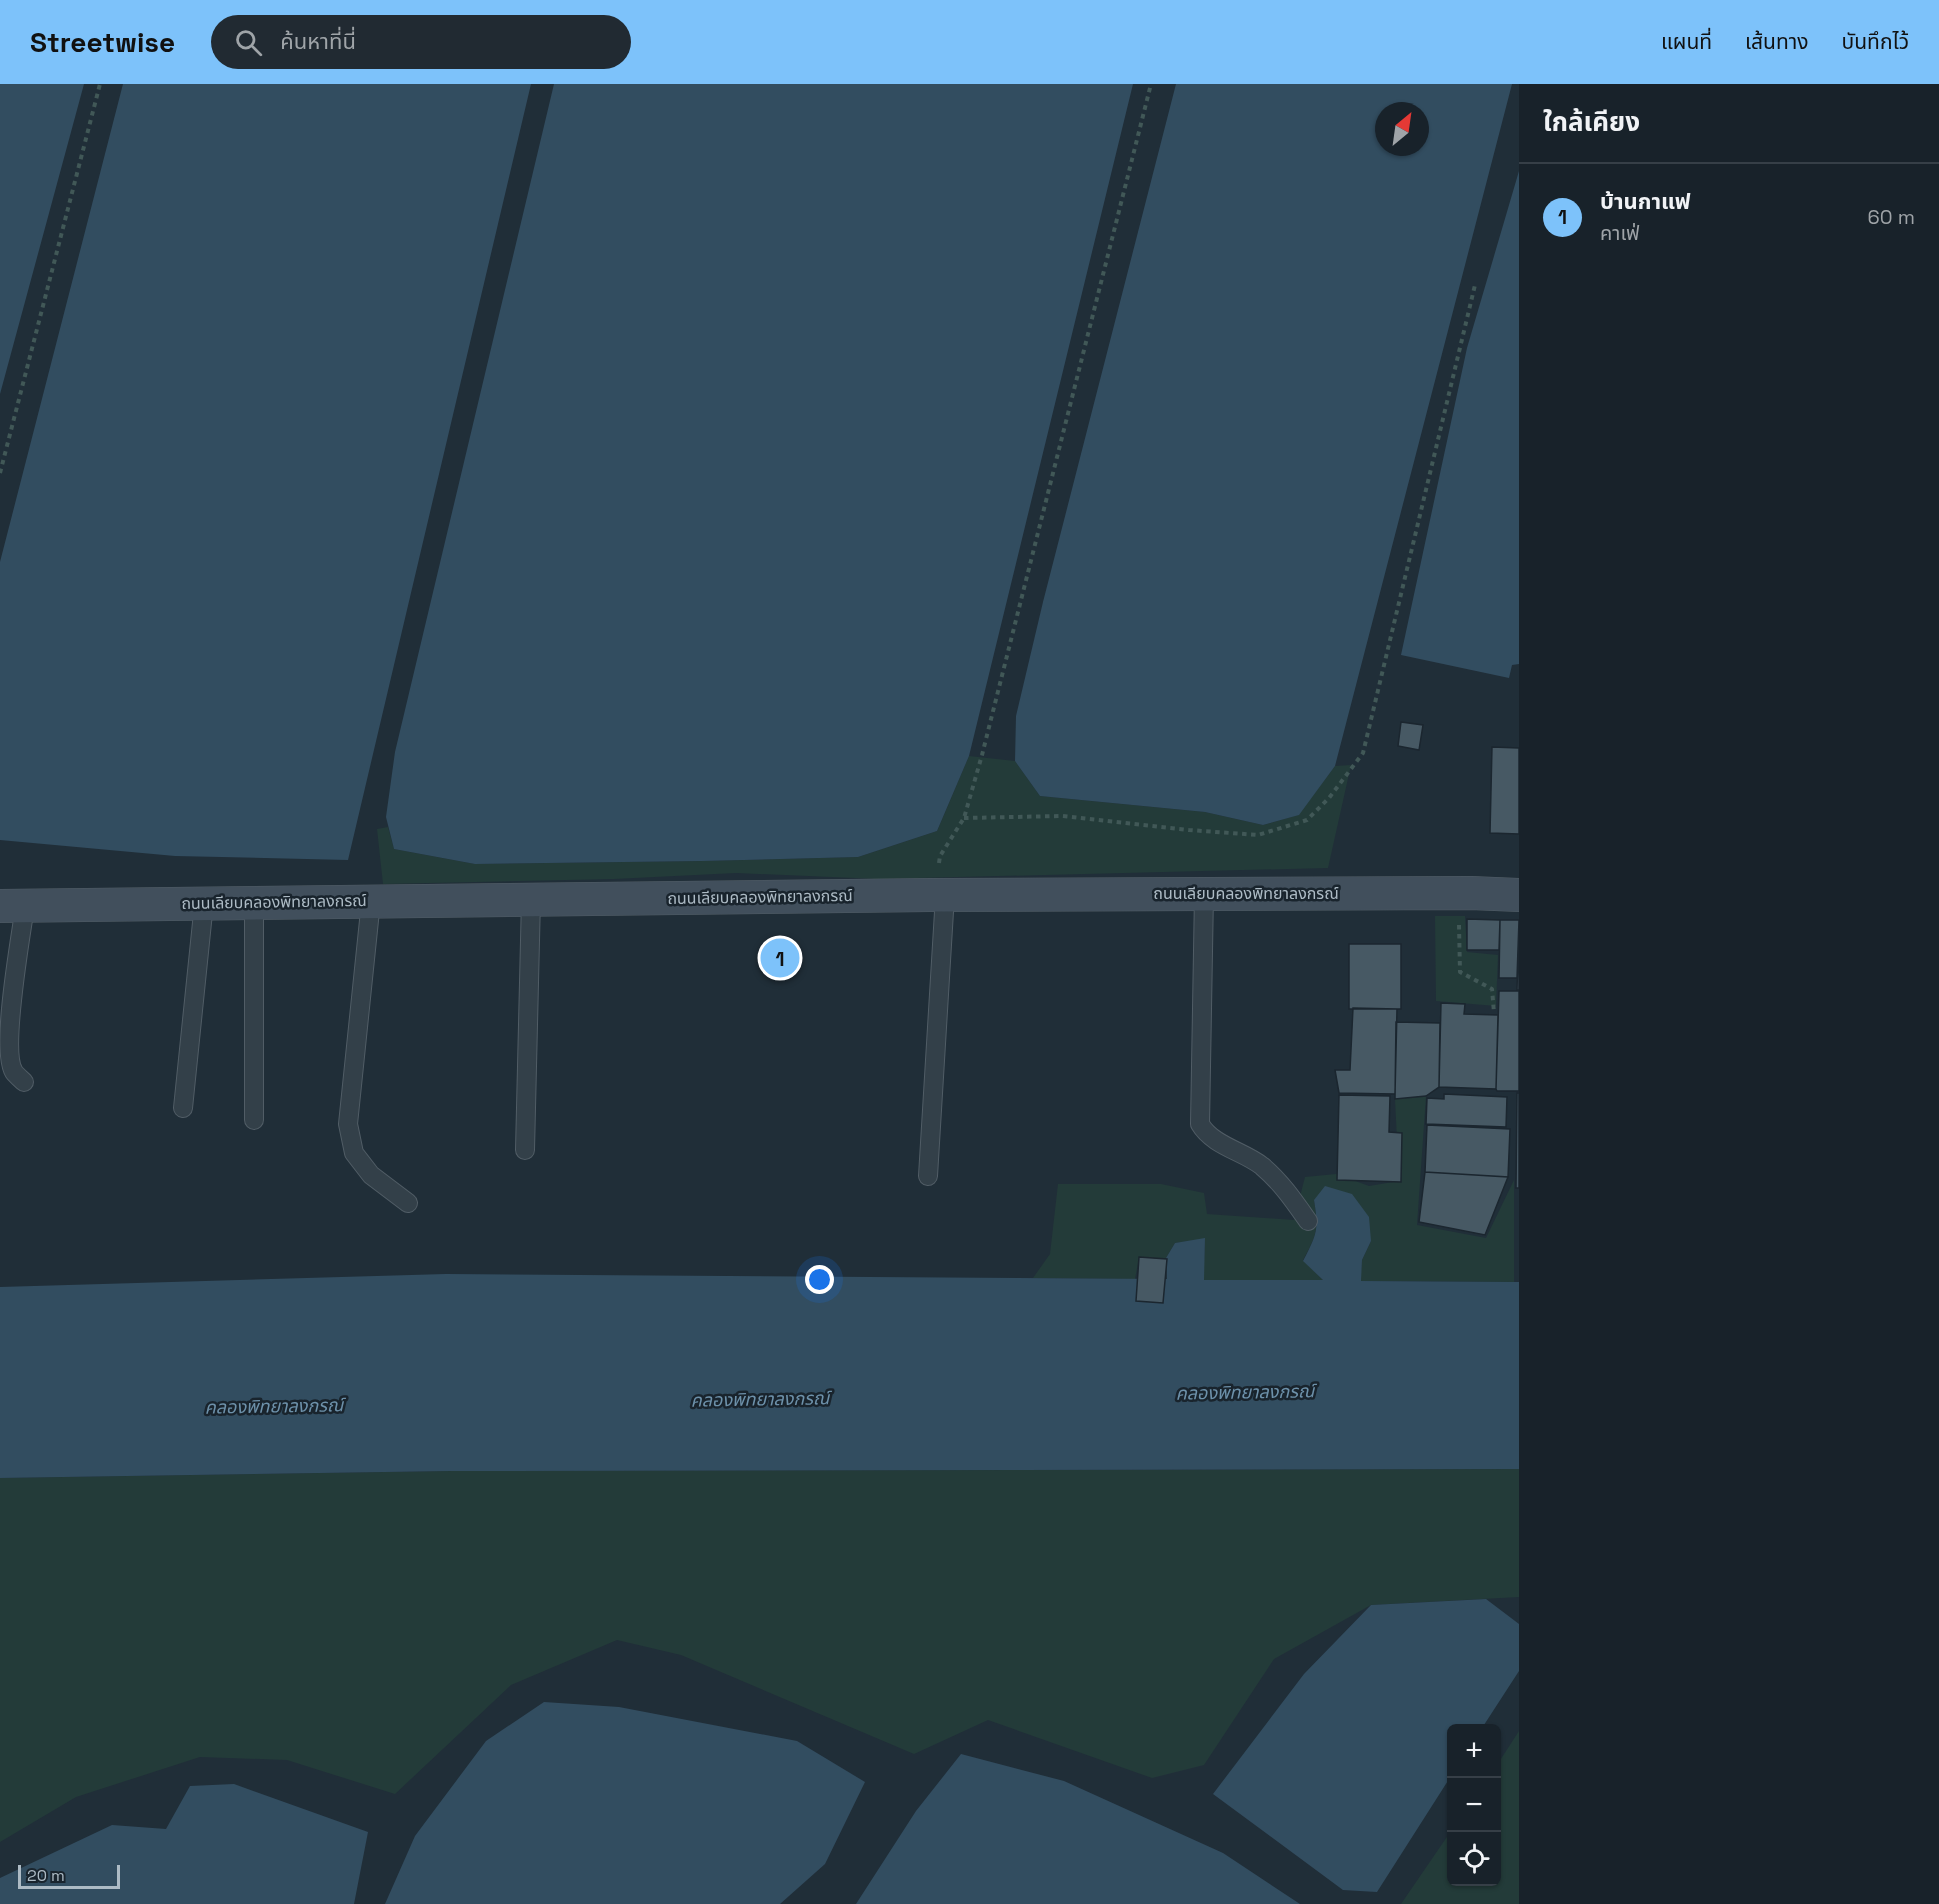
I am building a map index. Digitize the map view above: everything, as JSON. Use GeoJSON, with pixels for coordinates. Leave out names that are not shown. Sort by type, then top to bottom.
{"type":"FeatureCollection","features":[{"type":"Feature","properties":{"kind":"main road","name":"ถนนเลียบคลองพิทยาลงกรณ์"},"geometry":{"type":"LineString","coordinates":[[12,906],[938,895],[1471,893],[1519,895]]}},
{"type":"Feature","properties":{"kind":"lane"},"geometry":{"type":"LineString","coordinates":[[1204,894],[1200,1124],[1206,1134],[1260,1165],[1281,1184],[1308,1221]]}},
{"type":"Feature","properties":{"kind":"lane"},"geometry":{"type":"LineString","coordinates":[[928,1176],[938,895]]}},
{"type":"Feature","properties":{"kind":"lane"},"geometry":{"type":"LineString","coordinates":[[525,1150],[531,899]]}},
{"type":"Feature","properties":{"kind":"lane"},"geometry":{"type":"LineString","coordinates":[[371,901],[348,1124],[354,1153],[371,1175],[408,1203]]}},
{"type":"Feature","properties":{"kind":"lane"},"geometry":{"type":"LineString","coordinates":[[254,902],[254,1120]]}},
{"type":"Feature","properties":{"kind":"lane"},"geometry":{"type":"LineString","coordinates":[[183,1108],[204,903]]}},
{"type":"Feature","properties":{"kind":"lane"},"geometry":{"type":"LineString","coordinates":[[12,906],[9,1055],[13,1071],[24,1082]]}},
{"type":"Feature","properties":{"kind":"path"},"geometry":{"type":"LineString","coordinates":[[0,473],[100,84]]}},
{"type":"Feature","properties":{"kind":"path"},"geometry":{"type":"LineString","coordinates":[[938,895],[940,856],[964,818],[982,755],[1151,84]]}},
{"type":"Feature","properties":{"kind":"path"},"geometry":{"type":"LineString","coordinates":[[964,818],[1062,816],[1258,835],[1307,820],[1329,798],[1363,753],[1474,285]]}},
{"type":"Feature","properties":{"kind":"path"},"geometry":{"type":"LineString","coordinates":[[1458,918],[1460,972],[1492,989],[1494,1013]]}},
{"type":"Feature","properties":{"kind":"green space"},"geometry":{"type":"Polygon","coordinates":[[[969,756],[1015,761],[1040,796],[1205,812],[1263,825],[1298,815],[1335,766],[1351,765],[1328,868],[878,879],[736,873],[614,879],[383,884],[377,829],[388,827],[394,849],[475,864],[858,857],[937,831],[969,756]]]}},
{"type":"Feature","properties":{"kind":"green space"},"geometry":{"type":"Polygon","coordinates":[[[1435,916],[1465,916],[1467,952],[1498,955],[1496,1006],[1436,1001],[1435,916]]]}},
{"type":"Feature","properties":{"kind":"green space"},"geometry":{"type":"Polygon","coordinates":[[[1426,1096],[1417,1225],[1486,1238],[1514,1180],[1514,1282],[1360,1281],[1362,1260],[1371,1241],[1314,1200],[1316,1232],[1303,1260],[1324,1281],[1203,1280],[1205,1239],[1175,1243],[1166,1258],[1139,1258],[1135,1279],[1033,1278],[1050,1254],[1058,1184],[1161,1184],[1204,1193],[1207,1214],[1294,1220],[1305,1177],[1336,1174],[1369,1186],[1399,1181],[1395,1099],[1426,1096]]]}},
{"type":"Feature","properties":{"kind":"green space"},"geometry":{"type":"Polygon","coordinates":[[[1519,1469],[1519,1597],[1371,1605],[1274,1659],[1204,1765],[1152,1778],[988,1720],[914,1754],[681,1655],[617,1640],[511,1685],[395,1794],[287,1760],[200,1757],[76,1797],[0,1842],[0,1478],[451,1471],[1519,1469]]]}},
{"type":"Feature","properties":{"kind":"green space"},"geometry":{"type":"Polygon","coordinates":[[[1519,1731],[1519,1904],[1401,1904],[1447,1837],[1447,1886],[1501,1886],[1501,1759],[1519,1731]]]}},
{"type":"Feature","properties":{"kind":"water"},"geometry":{"type":"Polygon","coordinates":[[[0,84],[84,84],[0,394],[0,84]]]}},
{"type":"Feature","properties":{"kind":"water"},"geometry":{"type":"Polygon","coordinates":[[[123,84],[531,84],[348,860],[175,856],[0,840],[0,562],[123,84]]]}},
{"type":"Feature","properties":{"kind":"water"},"geometry":{"type":"Polygon","coordinates":[[[554,84],[1133,84],[969,756],[937,831],[858,857],[475,864],[394,849],[386,817],[395,752],[554,84]]]}},
{"type":"Feature","properties":{"kind":"water"},"geometry":{"type":"Polygon","coordinates":[[[1176,84],[1512,84],[1335,766],[1299,815],[1263,825],[1205,812],[1040,796],[1015,761],[1016,716],[1043,602],[1176,84]]]}},
{"type":"Feature","properties":{"kind":"water"},"geometry":{"type":"Polygon","coordinates":[[[1519,171],[1519,664],[1512,665],[1509,678],[1401,655],[1467,348],[1519,171]]]}},
{"type":"Feature","properties":{"kind":"water","name":"คลองพิทยาลงกรณ์"},"geometry":{"type":"Polygon","coordinates":[[[1325,1186],[1352,1194],[1369,1217],[1371,1241],[1362,1260],[1361,1281],[1519,1282],[1519,1469],[451,1471],[0,1478],[0,1287],[446,1274],[1167,1279],[1166,1258],[1175,1243],[1205,1238],[1204,1280],[1323,1280],[1303,1261],[1316,1232],[1314,1200],[1325,1186]]]}},
{"type":"Feature","properties":{"kind":"water"},"geometry":{"type":"Polygon","coordinates":[[[1486,1599],[1519,1624],[1519,1671],[1485,1724],[1447,1724],[1447,1782],[1377,1892],[1343,1890],[1213,1794],[1304,1674],[1371,1605],[1486,1599]]]}},
{"type":"Feature","properties":{"kind":"water"},"geometry":{"type":"Polygon","coordinates":[[[544,1702],[619,1707],[797,1741],[865,1782],[825,1864],[780,1904],[385,1904],[415,1836],[486,1741],[544,1702]]]}},
{"type":"Feature","properties":{"kind":"water"},"geometry":{"type":"Polygon","coordinates":[[[961,1754],[1064,1781],[1223,1853],[1300,1904],[856,1904],[916,1811],[961,1754]]]}},
{"type":"Feature","properties":{"kind":"water"},"geometry":{"type":"Polygon","coordinates":[[[234,1784],[368,1832],[354,1904],[0,1904],[0,1878],[112,1825],[166,1829],[190,1786],[234,1784]]]}},
{"type":"Feature","properties":{"kind":"building"},"geometry":{"type":"Polygon","coordinates":[[[1401,722],[1423,725],[1419,750],[1398,746],[1401,722]]]}},
{"type":"Feature","properties":{"kind":"building"},"geometry":{"type":"Polygon","coordinates":[[[1492,747],[1519,748],[1519,834],[1490,833],[1492,747]]]}},
{"type":"Feature","properties":{"kind":"building"},"geometry":{"type":"Polygon","coordinates":[[[1467,919],[1500,920],[1499,950],[1467,950],[1467,919]]]}},
{"type":"Feature","properties":{"kind":"building"},"geometry":{"type":"Polygon","coordinates":[[[1500,920],[1519,920],[1517,978],[1499,978],[1500,920]]]}},
{"type":"Feature","properties":{"kind":"building"},"geometry":{"type":"Polygon","coordinates":[[[1519,920],[1519,990],[1517,990],[1519,920]]]}},
{"type":"Feature","properties":{"kind":"building"},"geometry":{"type":"Polygon","coordinates":[[[1349,944],[1401,944],[1401,1009],[1349,1009],[1349,944]]]}},
{"type":"Feature","properties":{"kind":"building"},"geometry":{"type":"Polygon","coordinates":[[[1499,991],[1519,991],[1519,1091],[1497,1091],[1496,1089],[1499,991]]]}},
{"type":"Feature","properties":{"kind":"building"},"geometry":{"type":"Polygon","coordinates":[[[1441,1003],[1465,1004],[1464,1014],[1498,1015],[1496,1089],[1439,1087],[1441,1003]]]}},
{"type":"Feature","properties":{"kind":"building"},"geometry":{"type":"Polygon","coordinates":[[[1353,1008],[1397,1009],[1395,1094],[1339,1093],[1335,1070],[1350,1070],[1353,1008]]]}},
{"type":"Feature","properties":{"kind":"building"},"geometry":{"type":"Polygon","coordinates":[[[1396,1022],[1440,1023],[1439,1087],[1426,1096],[1395,1099],[1396,1022]]]}},
{"type":"Feature","properties":{"kind":"building"},"geometry":{"type":"Polygon","coordinates":[[[1517,1093],[1519,1093],[1519,1188],[1516,1188],[1517,1093]]]}},
{"type":"Feature","properties":{"kind":"building"},"geometry":{"type":"Polygon","coordinates":[[[1444,1094],[1507,1097],[1506,1127],[1426,1124],[1427,1098],[1444,1099],[1444,1094]]]}},
{"type":"Feature","properties":{"kind":"building"},"geometry":{"type":"Polygon","coordinates":[[[1339,1095],[1390,1096],[1389,1132],[1402,1133],[1401,1182],[1337,1180],[1339,1095]]]}},
{"type":"Feature","properties":{"kind":"building"},"geometry":{"type":"Polygon","coordinates":[[[1427,1125],[1510,1129],[1508,1177],[1425,1172],[1427,1125]]]}},
{"type":"Feature","properties":{"kind":"building"},"geometry":{"type":"Polygon","coordinates":[[[1425,1172],[1508,1177],[1485,1235],[1419,1222],[1425,1172]]]}},
{"type":"Feature","properties":{"kind":"building"},"geometry":{"type":"Polygon","coordinates":[[[1139,1257],[1167,1259],[1163,1303],[1136,1301],[1139,1257]]]}},
{"type":"Feature","properties":{"kind":"place","name":"บ้านกาแฟ"},"geometry":{"type":"Point","coordinates":[780,958]}}]}
